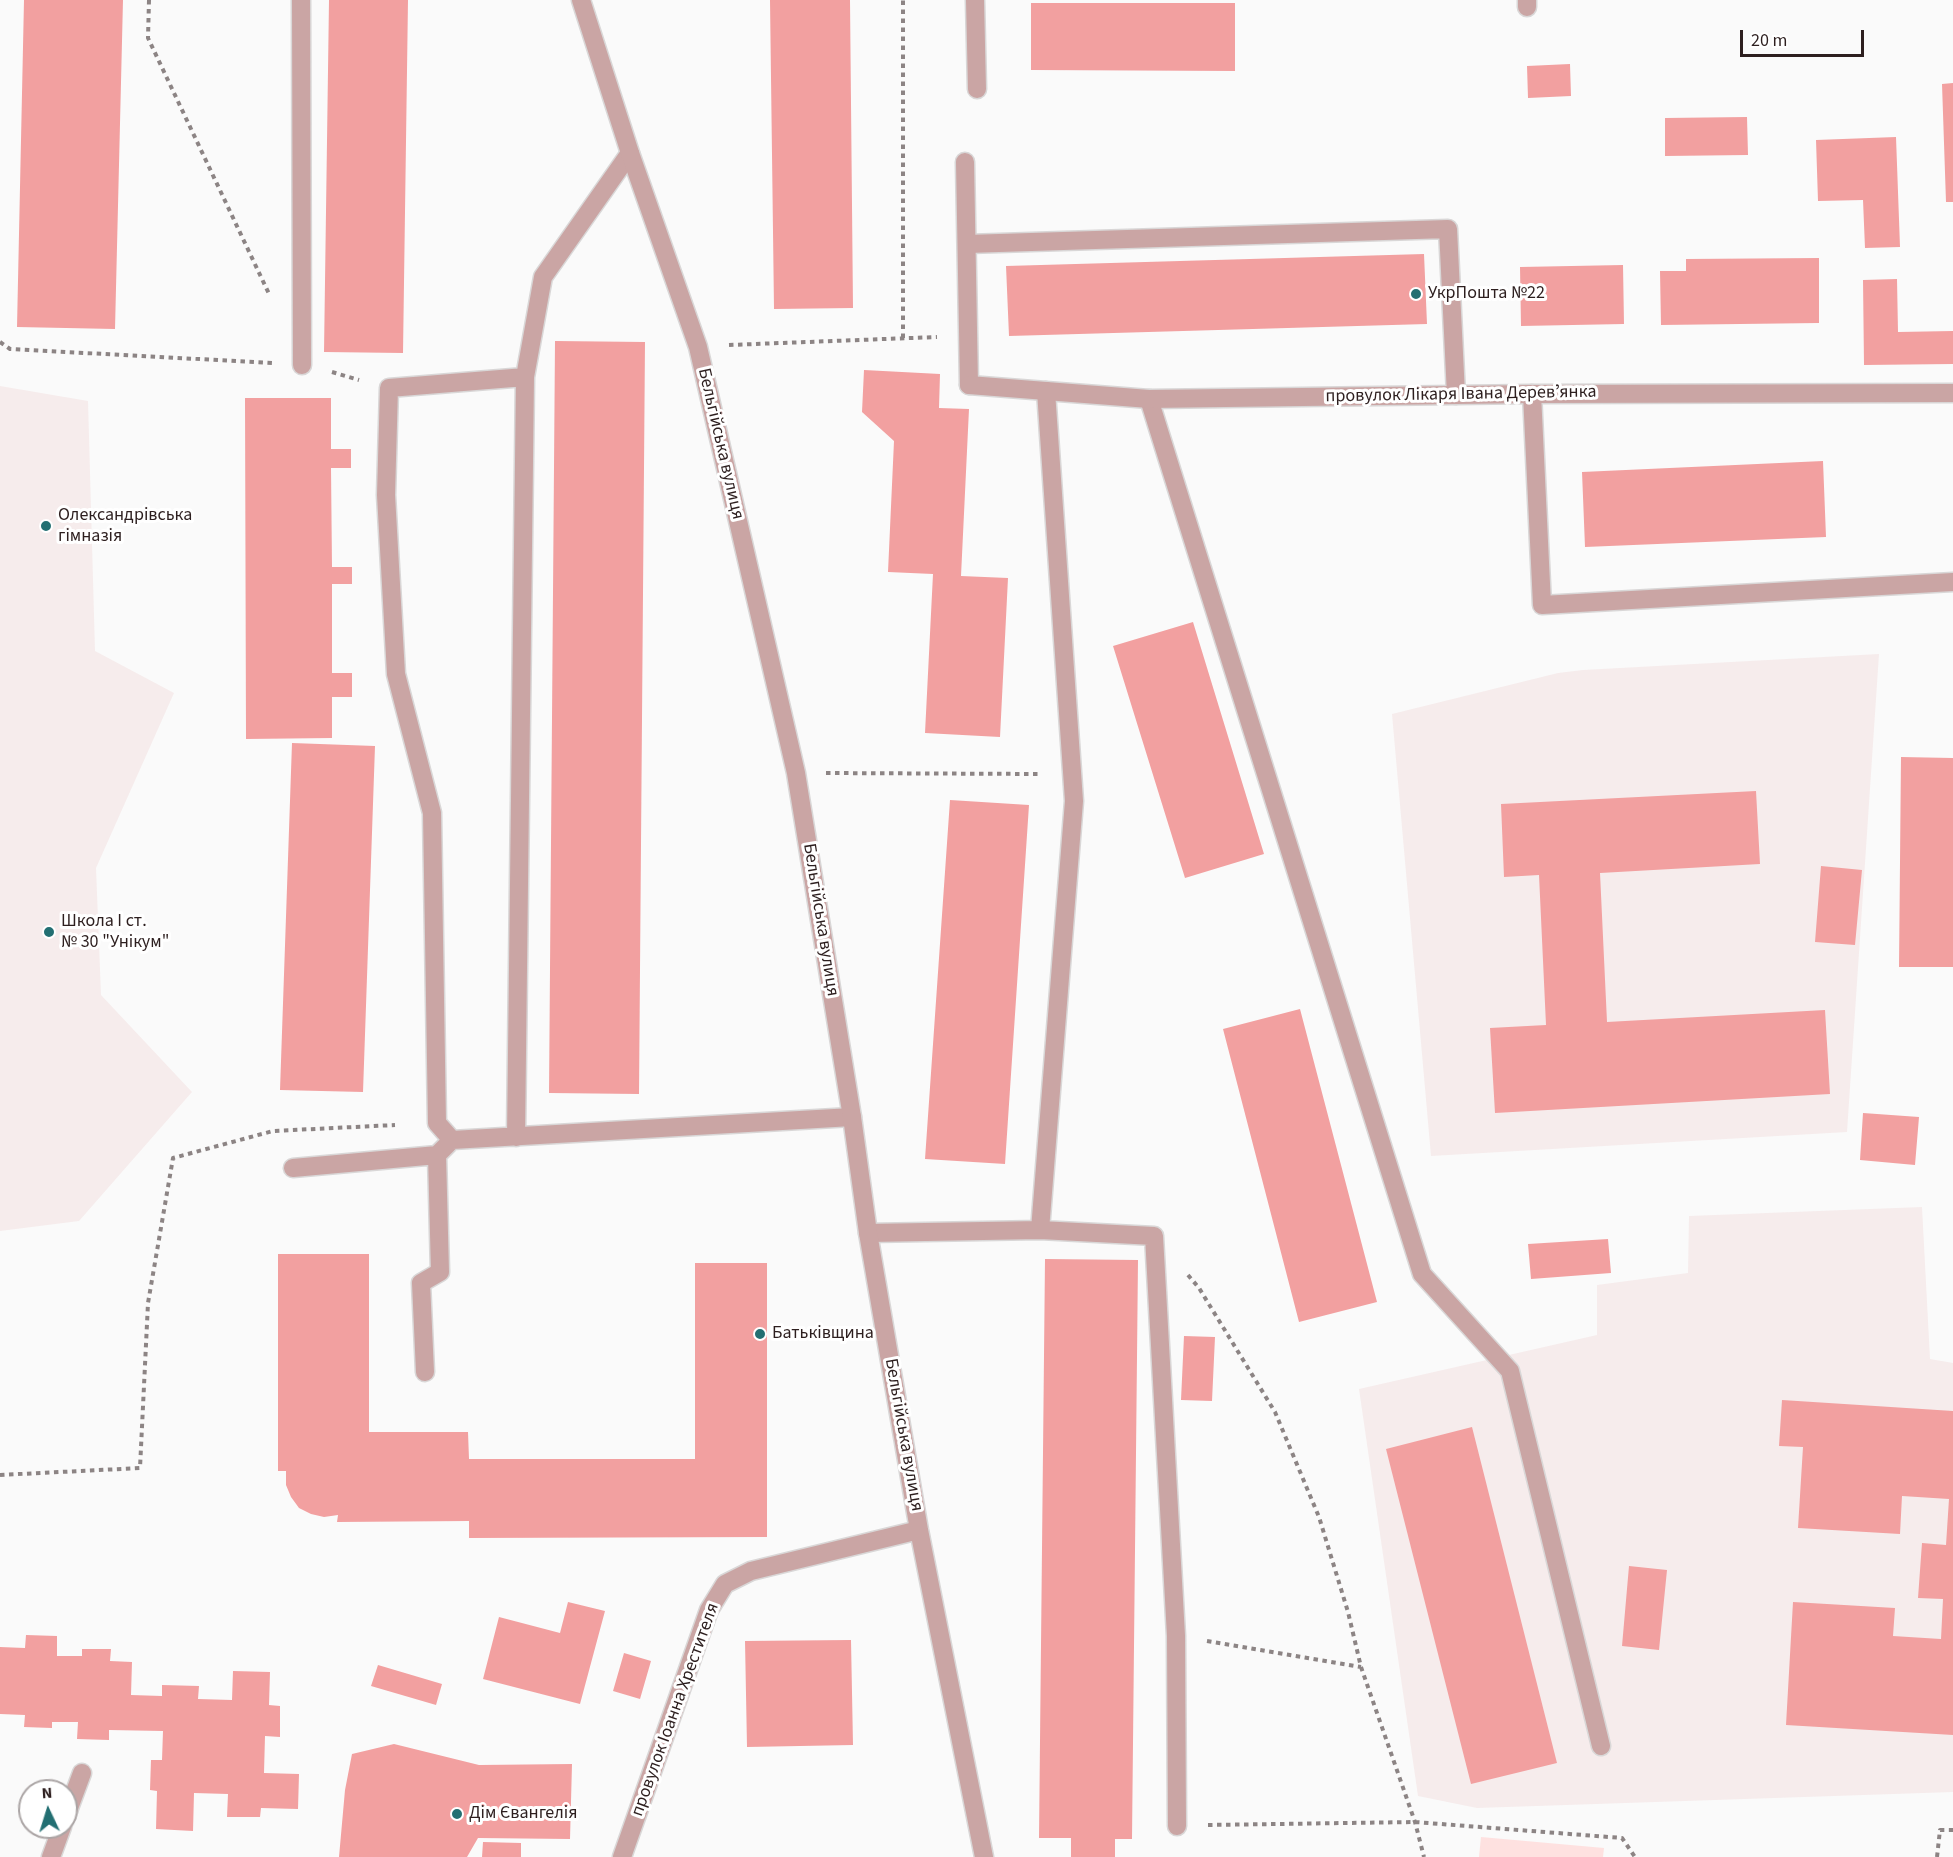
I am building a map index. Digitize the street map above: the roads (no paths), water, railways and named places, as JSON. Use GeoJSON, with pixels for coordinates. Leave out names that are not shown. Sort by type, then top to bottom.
{"type":"FeatureCollection","features":[{"type":"Feature","properties":{"kind":"street"},"geometry":{"type":"LineString","coordinates":[[301,0],[302,364]]}},
{"type":"Feature","properties":{"kind":"street","name":"Бельгійська вулиця"},"geometry":{"type":"LineString","coordinates":[[581,0],[630,153],[698,347],[796,773],[852,1117],[868,1233],[919,1530],[984,1857]]}},
{"type":"Feature","properties":{"kind":"street"},"geometry":{"type":"LineString","coordinates":[[975,0],[977,89]]}},
{"type":"Feature","properties":{"kind":"street"},"geometry":{"type":"LineString","coordinates":[[516,1137],[525,377],[543,277],[630,153]]}},
{"type":"Feature","properties":{"kind":"street"},"geometry":{"type":"LineString","coordinates":[[965,162],[967,244],[1448,229],[1456,395]]}},
{"type":"Feature","properties":{"kind":"street","name":"провулок Лікаря Івана Деревʼянка"},"geometry":{"type":"LineString","coordinates":[[967,244],[969,386],[1149,399],[1532,394],[1953,393]]}},
{"type":"Feature","properties":{"kind":"street"},"geometry":{"type":"LineString","coordinates":[[452,1140],[437,1123],[432,813],[396,674],[386,495],[389,388],[525,377]]}},
{"type":"Feature","properties":{"kind":"street"},"geometry":{"type":"LineString","coordinates":[[1040,1230],[1074,801],[1047,391]]}},
{"type":"Feature","properties":{"kind":"street"},"geometry":{"type":"LineString","coordinates":[[1532,394],[1542,605],[1953,582]]}},
{"type":"Feature","properties":{"kind":"street"},"geometry":{"type":"LineString","coordinates":[[1149,399],[1422,1274],[1510,1371],[1601,1746]]}},
{"type":"Feature","properties":{"kind":"street"},"geometry":{"type":"LineString","coordinates":[[293,1168],[437,1155],[452,1140],[852,1117]]}},
{"type":"Feature","properties":{"kind":"street"},"geometry":{"type":"LineString","coordinates":[[425,1372],[422,1283],[440,1272],[437,1155]]}},
{"type":"Feature","properties":{"kind":"street"},"geometry":{"type":"LineString","coordinates":[[868,1233],[1040,1230],[1154,1236],[1176,1636],[1177,1826]]}},
{"type":"Feature","properties":{"kind":"street","name":"провулок Іоанна Хрестителя"},"geometry":{"type":"LineString","coordinates":[[622,1857],[709,1610],[725,1584],[751,1571],[919,1530]]}},
{"type":"Feature","properties":{"kind":"street"},"geometry":{"type":"LineString","coordinates":[[78,1784],[82,1773]]}},
{"type":"Feature","properties":{"kind":"street"},"geometry":{"type":"LineString","coordinates":[[51,1857],[58,1839]]}},
{"type":"Feature","properties":{"kind":"place","name":"УкрПошта №22"},"geometry":{"type":"Point","coordinates":[1416,294]}},
{"type":"Feature","properties":{"kind":"place","name":"Олександрівська гімназія"},"geometry":{"type":"Point","coordinates":[46,526]}},
{"type":"Feature","properties":{"kind":"place","name":"Школа І ст. № 30 \"Унікум\""},"geometry":{"type":"Point","coordinates":[49,932]}},
{"type":"Feature","properties":{"kind":"place","name":"Батьківщина"},"geometry":{"type":"Point","coordinates":[760,1334]}},
{"type":"Feature","properties":{"kind":"place","name":"Дім Євангелія"},"geometry":{"type":"Point","coordinates":[457,1814]}}]}
